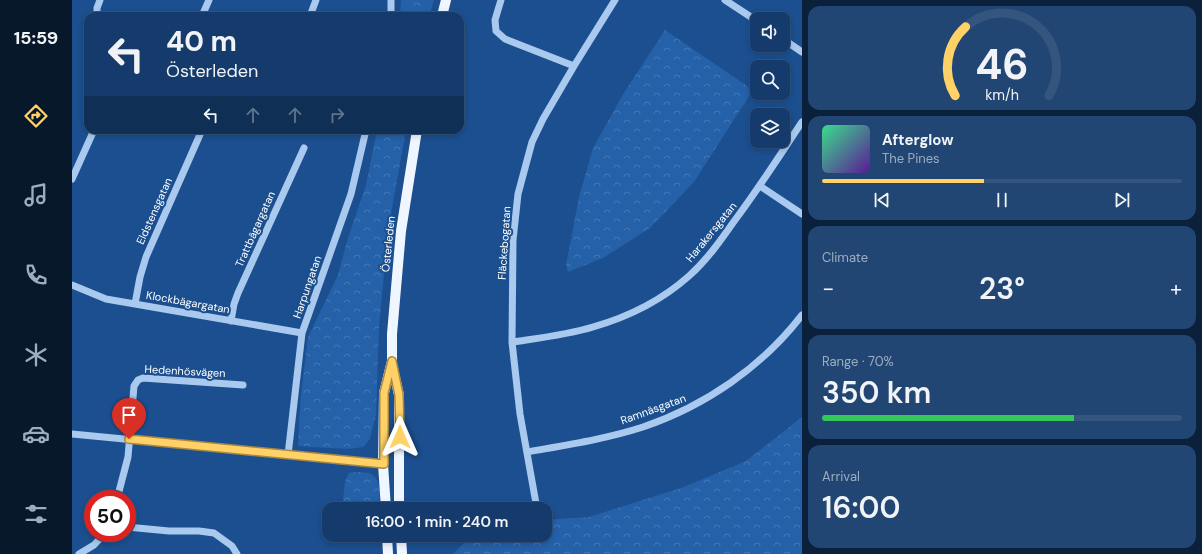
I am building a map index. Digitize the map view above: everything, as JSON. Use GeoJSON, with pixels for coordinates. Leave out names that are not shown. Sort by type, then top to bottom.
{"type":"FeatureCollection","features":[{"type":"Feature","properties":{"kind":"main road"},"geometry":{"type":"LineString","coordinates":[[443,12],[446,0]]}},
{"type":"Feature","properties":{"kind":"main road","name":"Österleden"},"geometry":{"type":"LineString","coordinates":[[399,502],[399,395],[392,361],[392,334],[401,231],[416,134]]}},
{"type":"Feature","properties":{"kind":"main road","name":"Österleden"},"geometry":{"type":"LineString","coordinates":[[386,502],[384,393],[392,361]]}},
{"type":"Feature","properties":{"kind":"main road"},"geometry":{"type":"LineString","coordinates":[[384,464],[400,464]]}},
{"type":"Feature","properties":{"kind":"main road"},"geometry":{"type":"LineString","coordinates":[[387,542],[388,554]]}},
{"type":"Feature","properties":{"kind":"main road"},"geometry":{"type":"LineString","coordinates":[[401,542],[402,554]]}},
{"type":"Feature","properties":{"kind":"street"},"geometry":{"type":"LineString","coordinates":[[97,12],[100,0]]}},
{"type":"Feature","properties":{"kind":"street"},"geometry":{"type":"LineString","coordinates":[[204,12],[209,0]]}},
{"type":"Feature","properties":{"kind":"street"},"geometry":{"type":"LineString","coordinates":[[312,12],[316,0]]}},
{"type":"Feature","properties":{"kind":"street"},"geometry":{"type":"LineString","coordinates":[[391,0],[391,12]]}},
{"type":"Feature","properties":{"kind":"street"},"geometry":{"type":"LineString","coordinates":[[501,0],[495,20],[496,31],[505,39],[574,66]]}},
{"type":"Feature","properties":{"kind":"street","name":"Fläckebogatan"},"geometry":{"type":"LineString","coordinates":[[536,502],[520,414],[512,342],[513,240],[518,194],[532,142],[543,119],[615,0]]}},
{"type":"Feature","properties":{"kind":"street"},"geometry":{"type":"LineString","coordinates":[[726,0],[750,16]]}},
{"type":"Feature","properties":{"kind":"street"},"geometry":{"type":"LineString","coordinates":[[790,44],[802,52]]}},
{"type":"Feature","properties":{"kind":"street","name":"Harakersgatan"},"geometry":{"type":"LineString","coordinates":[[512,342],[593,328],[652,303],[690,275],[719,242],[760,186],[802,122]]}},
{"type":"Feature","properties":{"kind":"street"},"geometry":{"type":"LineString","coordinates":[[72,179],[92,134]]}},
{"type":"Feature","properties":{"kind":"street","name":"Eldstensgatan"},"geometry":{"type":"LineString","coordinates":[[135,304],[140,277],[146,257],[200,134]]}},
{"type":"Feature","properties":{"kind":"street","name":"Harpungatan"},"geometry":{"type":"LineString","coordinates":[[288,455],[302,333],[351,194],[365,134]]}},
{"type":"Feature","properties":{"kind":"street","name":"Trattbägargatan"},"geometry":{"type":"LineString","coordinates":[[230,320],[238,293],[304,148]]}},
{"type":"Feature","properties":{"kind":"street"},"geometry":{"type":"LineString","coordinates":[[760,186],[802,214]]}},
{"type":"Feature","properties":{"kind":"street","name":"Klockbägargatan"},"geometry":{"type":"LineString","coordinates":[[72,285],[106,299],[302,333]]}},
{"type":"Feature","properties":{"kind":"street","name":"Ramnäsgatan"},"geometry":{"type":"LineString","coordinates":[[528,452],[611,436],[676,415],[699,403],[736,379],[770,351],[802,315]]}},
{"type":"Feature","properties":{"kind":"street","name":"Hedenhösvägen"},"geometry":{"type":"LineString","coordinates":[[129,439],[134,386],[138,380],[143,378],[243,385]]}},
{"type":"Feature","properties":{"kind":"street"},"geometry":{"type":"LineString","coordinates":[[72,434],[384,464]]}},
{"type":"Feature","properties":{"kind":"street"},"geometry":{"type":"LineString","coordinates":[[119,490],[128,457],[129,439]]}},
{"type":"Feature","properties":{"kind":"street"},"geometry":{"type":"LineString","coordinates":[[136,528],[214,533],[232,546],[237,554]]}},
{"type":"Feature","properties":{"kind":"street"},"geometry":{"type":"LineString","coordinates":[[79,554],[97,542]]}},
{"type":"Feature","properties":{"kind":"green space"},"geometry":{"type":"Polygon","coordinates":[[[401,0],[434,0],[430,12],[400,12],[401,0]]]}},
{"type":"Feature","properties":{"kind":"green space"},"geometry":{"type":"Polygon","coordinates":[[[665,30],[750,88],[750,95],[694,182],[650,228],[603,258],[568,272],[566,265],[579,197],[593,148],[622,96],[665,30]]]}},
{"type":"Feature","properties":{"kind":"green space"},"geometry":{"type":"Polygon","coordinates":[[[376,134],[405,134],[388,231],[379,328],[376,414],[370,439],[363,447],[348,449],[298,446],[301,394],[308,337],[338,275],[347,241],[366,185],[376,134]]]}},
{"type":"Feature","properties":{"kind":"green space"},"geometry":{"type":"Polygon","coordinates":[[[802,417],[802,554],[453,554],[465,542],[552,542],[552,520],[589,517],[681,488],[746,461],[802,417]]]}},
{"type":"Feature","properties":{"kind":"green space"},"geometry":{"type":"Polygon","coordinates":[[[364,472],[373,476],[378,484],[379,502],[343,502],[345,482],[349,473],[364,472]]]}},
{"type":"Feature","properties":{"kind":"route"},"geometry":{"type":"LineString","coordinates":[[129,439],[384,464],[384,393],[392,361],[399,395],[400,437]]}}]}
